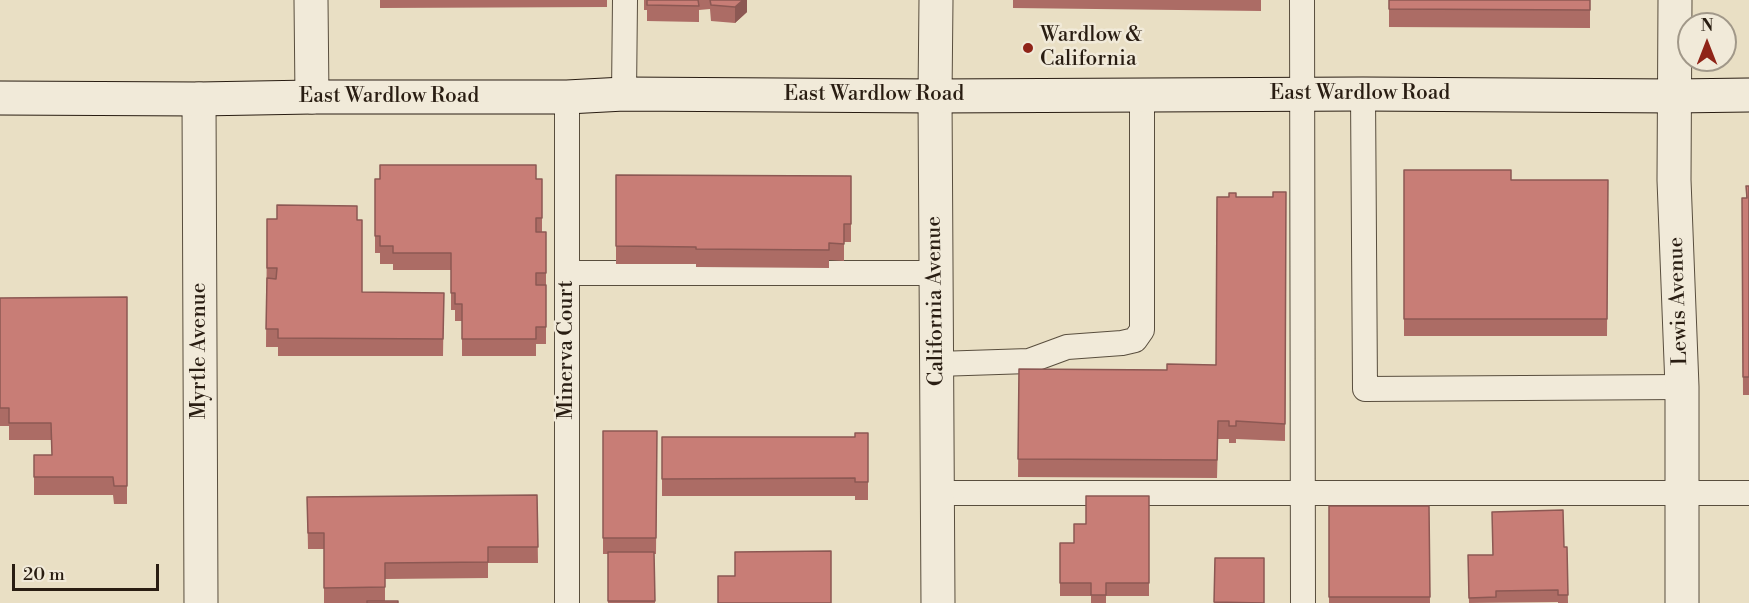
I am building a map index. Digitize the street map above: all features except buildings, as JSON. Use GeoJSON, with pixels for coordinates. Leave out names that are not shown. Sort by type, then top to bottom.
{"type":"FeatureCollection","features":[{"type":"Feature","properties":{"kind":"street"},"geometry":{"type":"LineString","coordinates":[[311,0],[312,97]]}},
{"type":"Feature","properties":{"kind":"street","name":"California Avenue"},"geometry":{"type":"LineString","coordinates":[[936,0],[938,603]]}},
{"type":"Feature","properties":{"kind":"street","name":"Lewis Avenue"},"geometry":{"type":"LineString","coordinates":[[1675,0],[1674,180],[1682,387],[1682,603]]}},
{"type":"Feature","properties":{"kind":"street","name":"East Wardlow Road"},"geometry":{"type":"LineString","coordinates":[[0,98],[567,97],[624,94],[1749,95]]}},
{"type":"Feature","properties":{"kind":"street","name":"Myrtle Avenue"},"geometry":{"type":"LineString","coordinates":[[199,99],[201,603]]}},
{"type":"Feature","properties":{"kind":"lane"},"geometry":{"type":"LineString","coordinates":[[624,94],[625,0]]}},
{"type":"Feature","properties":{"kind":"lane"},"geometry":{"type":"LineString","coordinates":[[1302,0],[1303,603]]}},
{"type":"Feature","properties":{"kind":"lane"},"geometry":{"type":"LineString","coordinates":[[937,364],[1029,361],[1067,347],[1135,340],[1142,330],[1142,94]]}},
{"type":"Feature","properties":{"kind":"lane"},"geometry":{"type":"LineString","coordinates":[[1363,94],[1365,389],[1682,387]]}},
{"type":"Feature","properties":{"kind":"lane","name":"Minerva Court"},"geometry":{"type":"LineString","coordinates":[[567,97],[567,603]]}},
{"type":"Feature","properties":{"kind":"lane"},"geometry":{"type":"LineString","coordinates":[[567,273],[936,273]]}},
{"type":"Feature","properties":{"kind":"lane"},"geometry":{"type":"LineString","coordinates":[[938,493],[1749,493]]}},
{"type":"Feature","properties":{"kind":"place","name":"Wardlow & California"},"geometry":{"type":"Point","coordinates":[1028,48]}}]}
